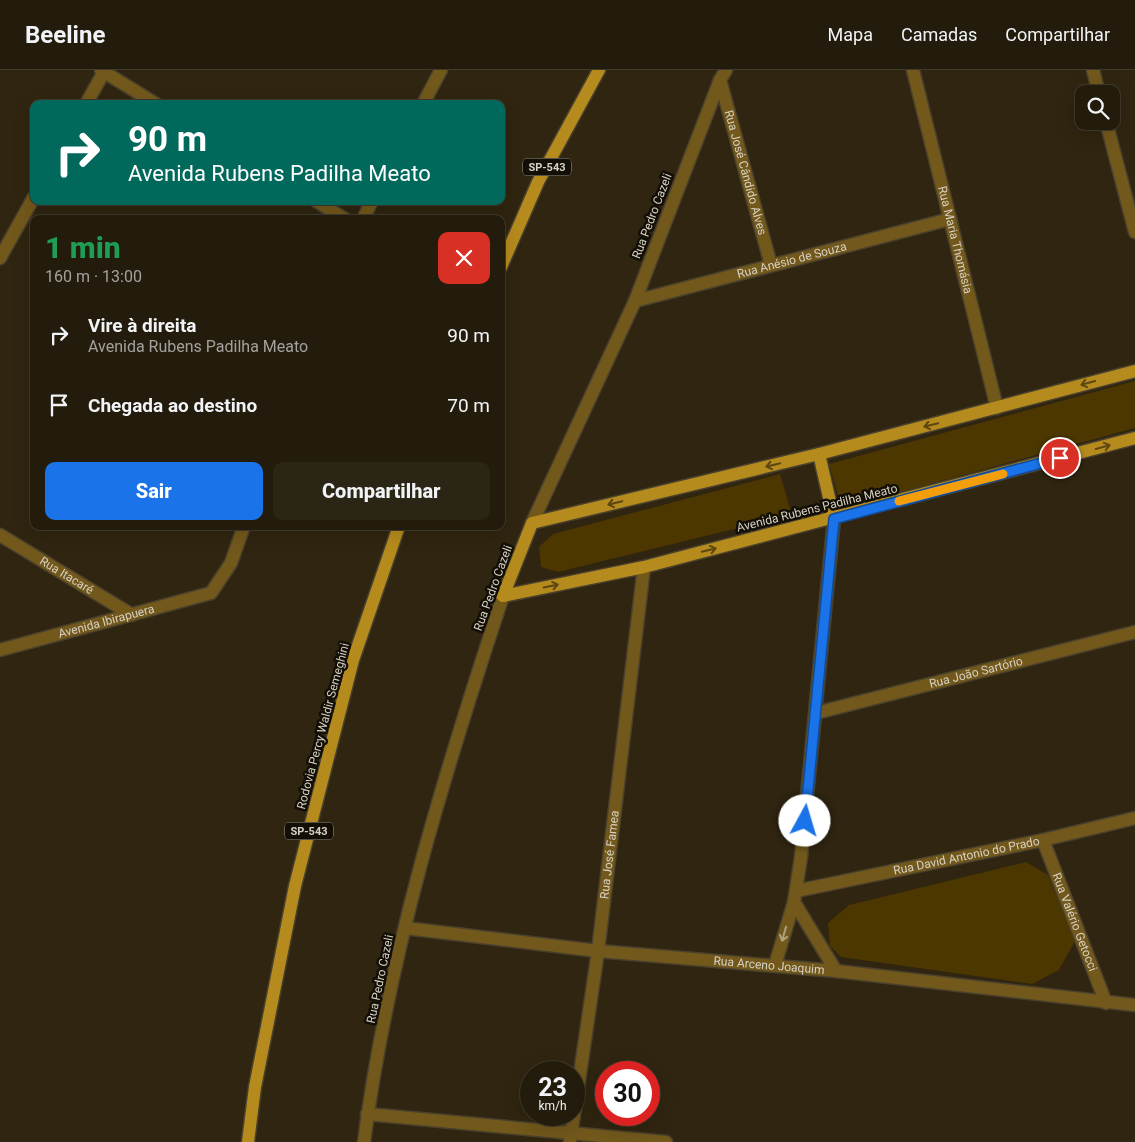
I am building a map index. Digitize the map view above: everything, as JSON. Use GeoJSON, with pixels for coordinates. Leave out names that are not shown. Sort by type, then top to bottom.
{"type":"FeatureCollection","features":[{"type":"Feature","properties":{"kind":"main road","name":"SP-543"},"geometry":{"type":"LineString","coordinates":[[505,258],[538,182],[599,70]]}},
{"type":"Feature","properties":{"kind":"main road"},"geometry":{"type":"LineString","coordinates":[[532,523],[819,454],[1135,371]]}},
{"type":"Feature","properties":{"kind":"main road","name":"Avenida Rubens Padilha Meato"},"geometry":{"type":"LineString","coordinates":[[503,596],[644,567],[834,519],[1135,438]]}},
{"type":"Feature","properties":{"kind":"main road"},"geometry":{"type":"LineString","coordinates":[[819,454],[834,519]]}},
{"type":"Feature","properties":{"kind":"main road","name":"Rua Pedro Cazeli"},"geometry":{"type":"LineString","coordinates":[[503,596],[532,523]]}},
{"type":"Feature","properties":{"kind":"main road","name":"Rodovia Percy Waldir Semeghini"},"geometry":{"type":"LineString","coordinates":[[248,1142],[255,1087],[295,886],[353,660],[398,530]]}},
{"type":"Feature","properties":{"kind":"street"},"geometry":{"type":"LineString","coordinates":[[425,100],[441,70]]}},
{"type":"Feature","properties":{"kind":"street","name":"Rua Maria Thomásia"},"geometry":{"type":"LineString","coordinates":[[914,70],[997,408]]}},
{"type":"Feature","properties":{"kind":"street"},"geometry":{"type":"LineString","coordinates":[[1093,70],[1097,85]]}},
{"type":"Feature","properties":{"kind":"street"},"geometry":{"type":"LineString","coordinates":[[88,100],[103,71],[150,100]]}},
{"type":"Feature","properties":{"kind":"street","name":"Rua José Cândido Alves"},"geometry":{"type":"LineString","coordinates":[[723,75],[770,266]]}},
{"type":"Feature","properties":{"kind":"street","name":"Rua Pedro Cazeli"},"geometry":{"type":"LineString","coordinates":[[532,523],[635,300],[723,75]]}},
{"type":"Feature","properties":{"kind":"street"},"geometry":{"type":"LineString","coordinates":[[1108,130],[1135,232]]}},
{"type":"Feature","properties":{"kind":"street"},"geometry":{"type":"LineString","coordinates":[[0,258],[30,204]]}},
{"type":"Feature","properties":{"kind":"street"},"geometry":{"type":"LineString","coordinates":[[322,205],[339,215]]}},
{"type":"Feature","properties":{"kind":"street","name":"Rua Anésio de Souza"},"geometry":{"type":"LineString","coordinates":[[635,300],[950,219]]}},
{"type":"Feature","properties":{"kind":"street"},"geometry":{"type":"LineString","coordinates":[[775,965],[795,896],[816,713],[834,519]]}},
{"type":"Feature","properties":{"kind":"street","name":"Avenida Ibirapuera"},"geometry":{"type":"LineString","coordinates":[[0,650],[211,594],[231,563],[243,530]]}},
{"type":"Feature","properties":{"kind":"street","name":"Rua Itacaré"},"geometry":{"type":"LineString","coordinates":[[0,535],[132,615]]}},
{"type":"Feature","properties":{"kind":"street","name":"Rua José Famea"},"geometry":{"type":"LineString","coordinates":[[571,1138],[598,951],[644,567]]}},
{"type":"Feature","properties":{"kind":"street","name":"Rua Pedro Cazeli"},"geometry":{"type":"LineString","coordinates":[[364,1142],[404,928],[458,732],[503,596]]}},
{"type":"Feature","properties":{"kind":"street","name":"Rua João Sartório"},"geometry":{"type":"LineString","coordinates":[[816,713],[1135,632]]}},
{"type":"Feature","properties":{"kind":"street","name":"Rua David Antonio do Prado"},"geometry":{"type":"LineString","coordinates":[[795,896],[1135,818]]}},
{"type":"Feature","properties":{"kind":"street","name":"Rua Valério Getocci"},"geometry":{"type":"LineString","coordinates":[[1043,840],[1106,1003]]}},
{"type":"Feature","properties":{"kind":"street"},"geometry":{"type":"LineString","coordinates":[[795,896],[836,971]]}},
{"type":"Feature","properties":{"kind":"street","name":"Rua Arceno Joaquim"},"geometry":{"type":"LineString","coordinates":[[404,928],[598,951],[836,971],[1135,1005]]}},
{"type":"Feature","properties":{"kind":"street"},"geometry":{"type":"LineString","coordinates":[[368,1114],[571,1138],[666,1142]]}},
{"type":"Feature","properties":{"kind":"shaded area"},"geometry":{"type":"Polygon","coordinates":[[[1135,381],[1135,428],[842,508],[829,464],[1135,381]]]}},
{"type":"Feature","properties":{"kind":"shaded area"},"geometry":{"type":"Polygon","coordinates":[[[780,474],[792,515],[558,572],[541,567],[539,547],[553,534],[780,474]]]}},
{"type":"Feature","properties":{"kind":"shaded area"},"geometry":{"type":"Polygon","coordinates":[[[1026,862],[1048,875],[1075,941],[1059,970],[1032,984],[841,957],[830,946],[828,923],[849,905],[1026,862]]]}},
{"type":"Feature","properties":{"kind":"slow traffic"},"geometry":{"type":"LineString","coordinates":[[899,501],[1003,474]]}},
{"type":"Feature","properties":{"kind":"route"},"geometry":{"type":"LineString","coordinates":[[805,821],[834,519],[1060,458]]}}]}
